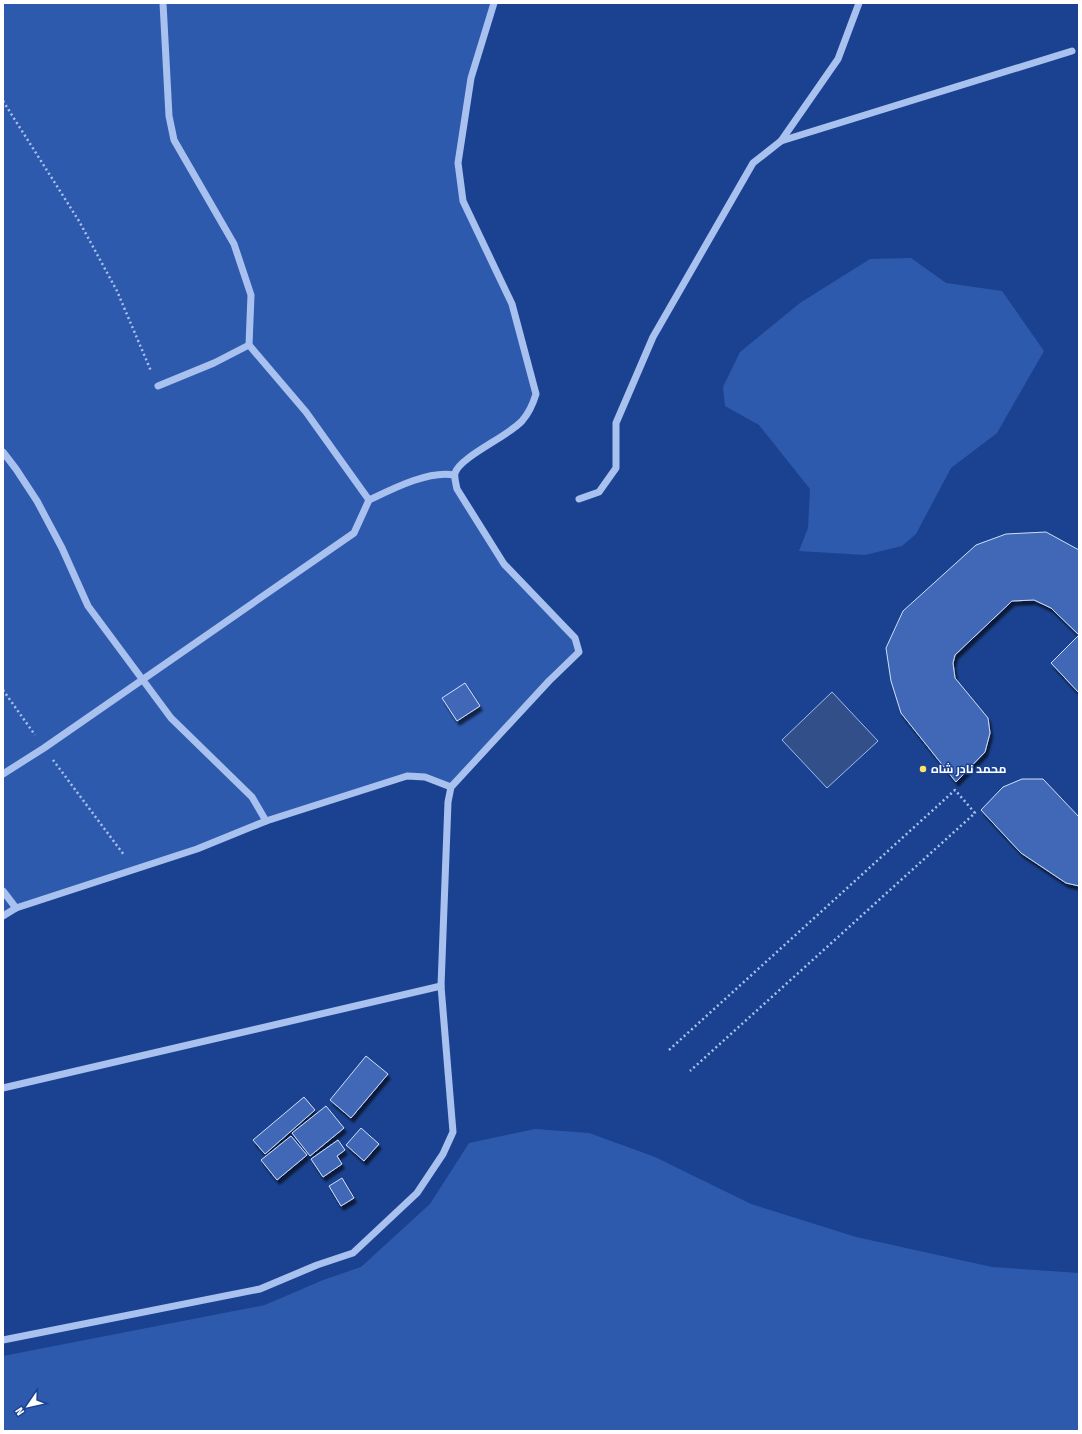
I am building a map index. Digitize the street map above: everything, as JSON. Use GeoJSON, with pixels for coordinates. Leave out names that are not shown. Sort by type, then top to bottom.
{"type":"FeatureCollection","features":[{"type":"Feature","properties":{"kind":"street"},"geometry":{"type":"LineString","coordinates":[[163,3],[169,116],[174,140],[234,244],[251,295],[249,345],[306,412],[369,500]]}},
{"type":"Feature","properties":{"kind":"street"},"geometry":{"type":"LineString","coordinates":[[3,1340],[260,1289],[317,1265],[353,1253],[417,1193],[443,1154],[453,1132],[441,986],[448,802],[451,787],[549,681],[579,652],[575,638],[504,564],[457,489],[454,474],[460,463],[505,436],[522,421],[531,408],[536,394],[512,304],[463,201],[458,163],[471,78],[494,3]]}},
{"type":"Feature","properties":{"kind":"street"},"geometry":{"type":"LineString","coordinates":[[579,499],[599,492],[616,468],[616,423],[653,337],[753,163],[781,141],[838,59],[859,3]]}},
{"type":"Feature","properties":{"kind":"street"},"geometry":{"type":"LineString","coordinates":[[781,141],[1072,51]]}},
{"type":"Feature","properties":{"kind":"street"},"geometry":{"type":"LineString","coordinates":[[158,386],[214,363],[249,345]]}},
{"type":"Feature","properties":{"kind":"street"},"geometry":{"type":"LineString","coordinates":[[3,452],[16,469],[36,501],[62,548],[88,606],[171,718],[252,797],[266,821]]}},
{"type":"Feature","properties":{"kind":"street"},"geometry":{"type":"LineString","coordinates":[[3,774],[44,748],[354,533],[369,500],[404,484],[444,472],[454,474]]}},
{"type":"Feature","properties":{"kind":"street"},"geometry":{"type":"LineString","coordinates":[[3,916],[16,908],[197,849],[266,821],[407,776],[425,777],[451,787]]}},
{"type":"Feature","properties":{"kind":"street"},"geometry":{"type":"LineString","coordinates":[[3,891],[16,908]]}},
{"type":"Feature","properties":{"kind":"street"},"geometry":{"type":"LineString","coordinates":[[3,1088],[441,986]]}},
{"type":"Feature","properties":{"kind":"path"},"geometry":{"type":"LineString","coordinates":[[3,101],[79,221],[117,291],[158,386]]}},
{"type":"Feature","properties":{"kind":"path"},"geometry":{"type":"LineString","coordinates":[[3,690],[44,748],[120,849],[133,869]]}},
{"type":"Feature","properties":{"kind":"path"},"geometry":{"type":"LineString","coordinates":[[669,1050],[954,790],[975,813],[690,1071]]}},
{"type":"Feature","properties":{"kind":"shaded area"},"geometry":{"type":"Polygon","coordinates":[[[3,3],[494,3],[471,78],[458,163],[463,201],[512,304],[536,394],[522,421],[460,463],[454,475],[457,489],[504,564],[575,638],[579,652],[451,787],[425,777],[407,776],[3,916],[3,3]]]}},
{"type":"Feature","properties":{"kind":"shaded area"},"geometry":{"type":"Polygon","coordinates":[[[911,258],[946,283],[1002,291],[1044,351],[997,433],[951,468],[916,534],[902,546],[865,555],[799,551],[808,528],[810,489],[759,425],[725,406],[723,387],[740,352],[800,303],[870,259],[911,258]]]}},
{"type":"Feature","properties":{"kind":"shaded area"},"geometry":{"type":"Polygon","coordinates":[[[832,692],[878,741],[827,788],[782,740],[832,692]]]}},
{"type":"Feature","properties":{"kind":"shaded area"},"geometry":{"type":"Polygon","coordinates":[[[535,1129],[589,1133],[655,1157],[751,1204],[856,1237],[992,1267],[1079,1273],[1079,1431],[3,1431],[3,1356],[265,1305],[323,1280],[361,1267],[430,1204],[469,1143],[535,1129]]]}},
{"type":"Feature","properties":{"kind":"building"},"geometry":{"type":"Polygon","coordinates":[[[1046,532],[1079,550],[1079,635],[1051,608],[1034,600],[1012,601],[955,655],[953,663],[955,678],[988,718],[990,733],[985,752],[956,782],[901,713],[891,681],[886,648],[903,611],[976,545],[1006,534],[1046,532]]]}},
{"type":"Feature","properties":{"kind":"building"},"geometry":{"type":"Polygon","coordinates":[[[1079,635],[1079,693],[1051,663],[1079,635]]]}},
{"type":"Feature","properties":{"kind":"building"},"geometry":{"type":"Polygon","coordinates":[[[465,683],[480,706],[457,721],[442,698],[465,683]]]}},
{"type":"Feature","properties":{"kind":"building"},"geometry":{"type":"Polygon","coordinates":[[[1022,779],[1043,779],[1079,817],[1079,886],[1066,883],[1021,853],[981,810],[1003,787],[1022,779]]]}},
{"type":"Feature","properties":{"kind":"building"},"geometry":{"type":"Polygon","coordinates":[[[366,1056],[388,1074],[351,1118],[330,1100],[366,1056]]]}},
{"type":"Feature","properties":{"kind":"building"},"geometry":{"type":"Polygon","coordinates":[[[304,1097],[315,1110],[265,1154],[253,1140],[304,1097]]]}},
{"type":"Feature","properties":{"kind":"building"},"geometry":{"type":"Polygon","coordinates":[[[326,1106],[344,1128],[310,1156],[292,1133],[326,1106]]]}},
{"type":"Feature","properties":{"kind":"building"},"geometry":{"type":"Polygon","coordinates":[[[361,1128],[379,1144],[364,1161],[346,1145],[361,1128]]]}},
{"type":"Feature","properties":{"kind":"building"},"geometry":{"type":"Polygon","coordinates":[[[291,1136],[307,1155],[277,1180],[261,1160],[291,1136]]]}},
{"type":"Feature","properties":{"kind":"building"},"geometry":{"type":"Polygon","coordinates":[[[338,1140],[345,1150],[337,1156],[342,1164],[323,1177],[311,1159],[338,1140]]]}},
{"type":"Feature","properties":{"kind":"building"},"geometry":{"type":"Polygon","coordinates":[[[342,1178],[354,1198],[341,1206],[329,1186],[342,1178]]]}},
{"type":"Feature","properties":{"kind":"place","name":"محمد نادر شاه"},"geometry":{"type":"Point","coordinates":[923,769]}}]}
